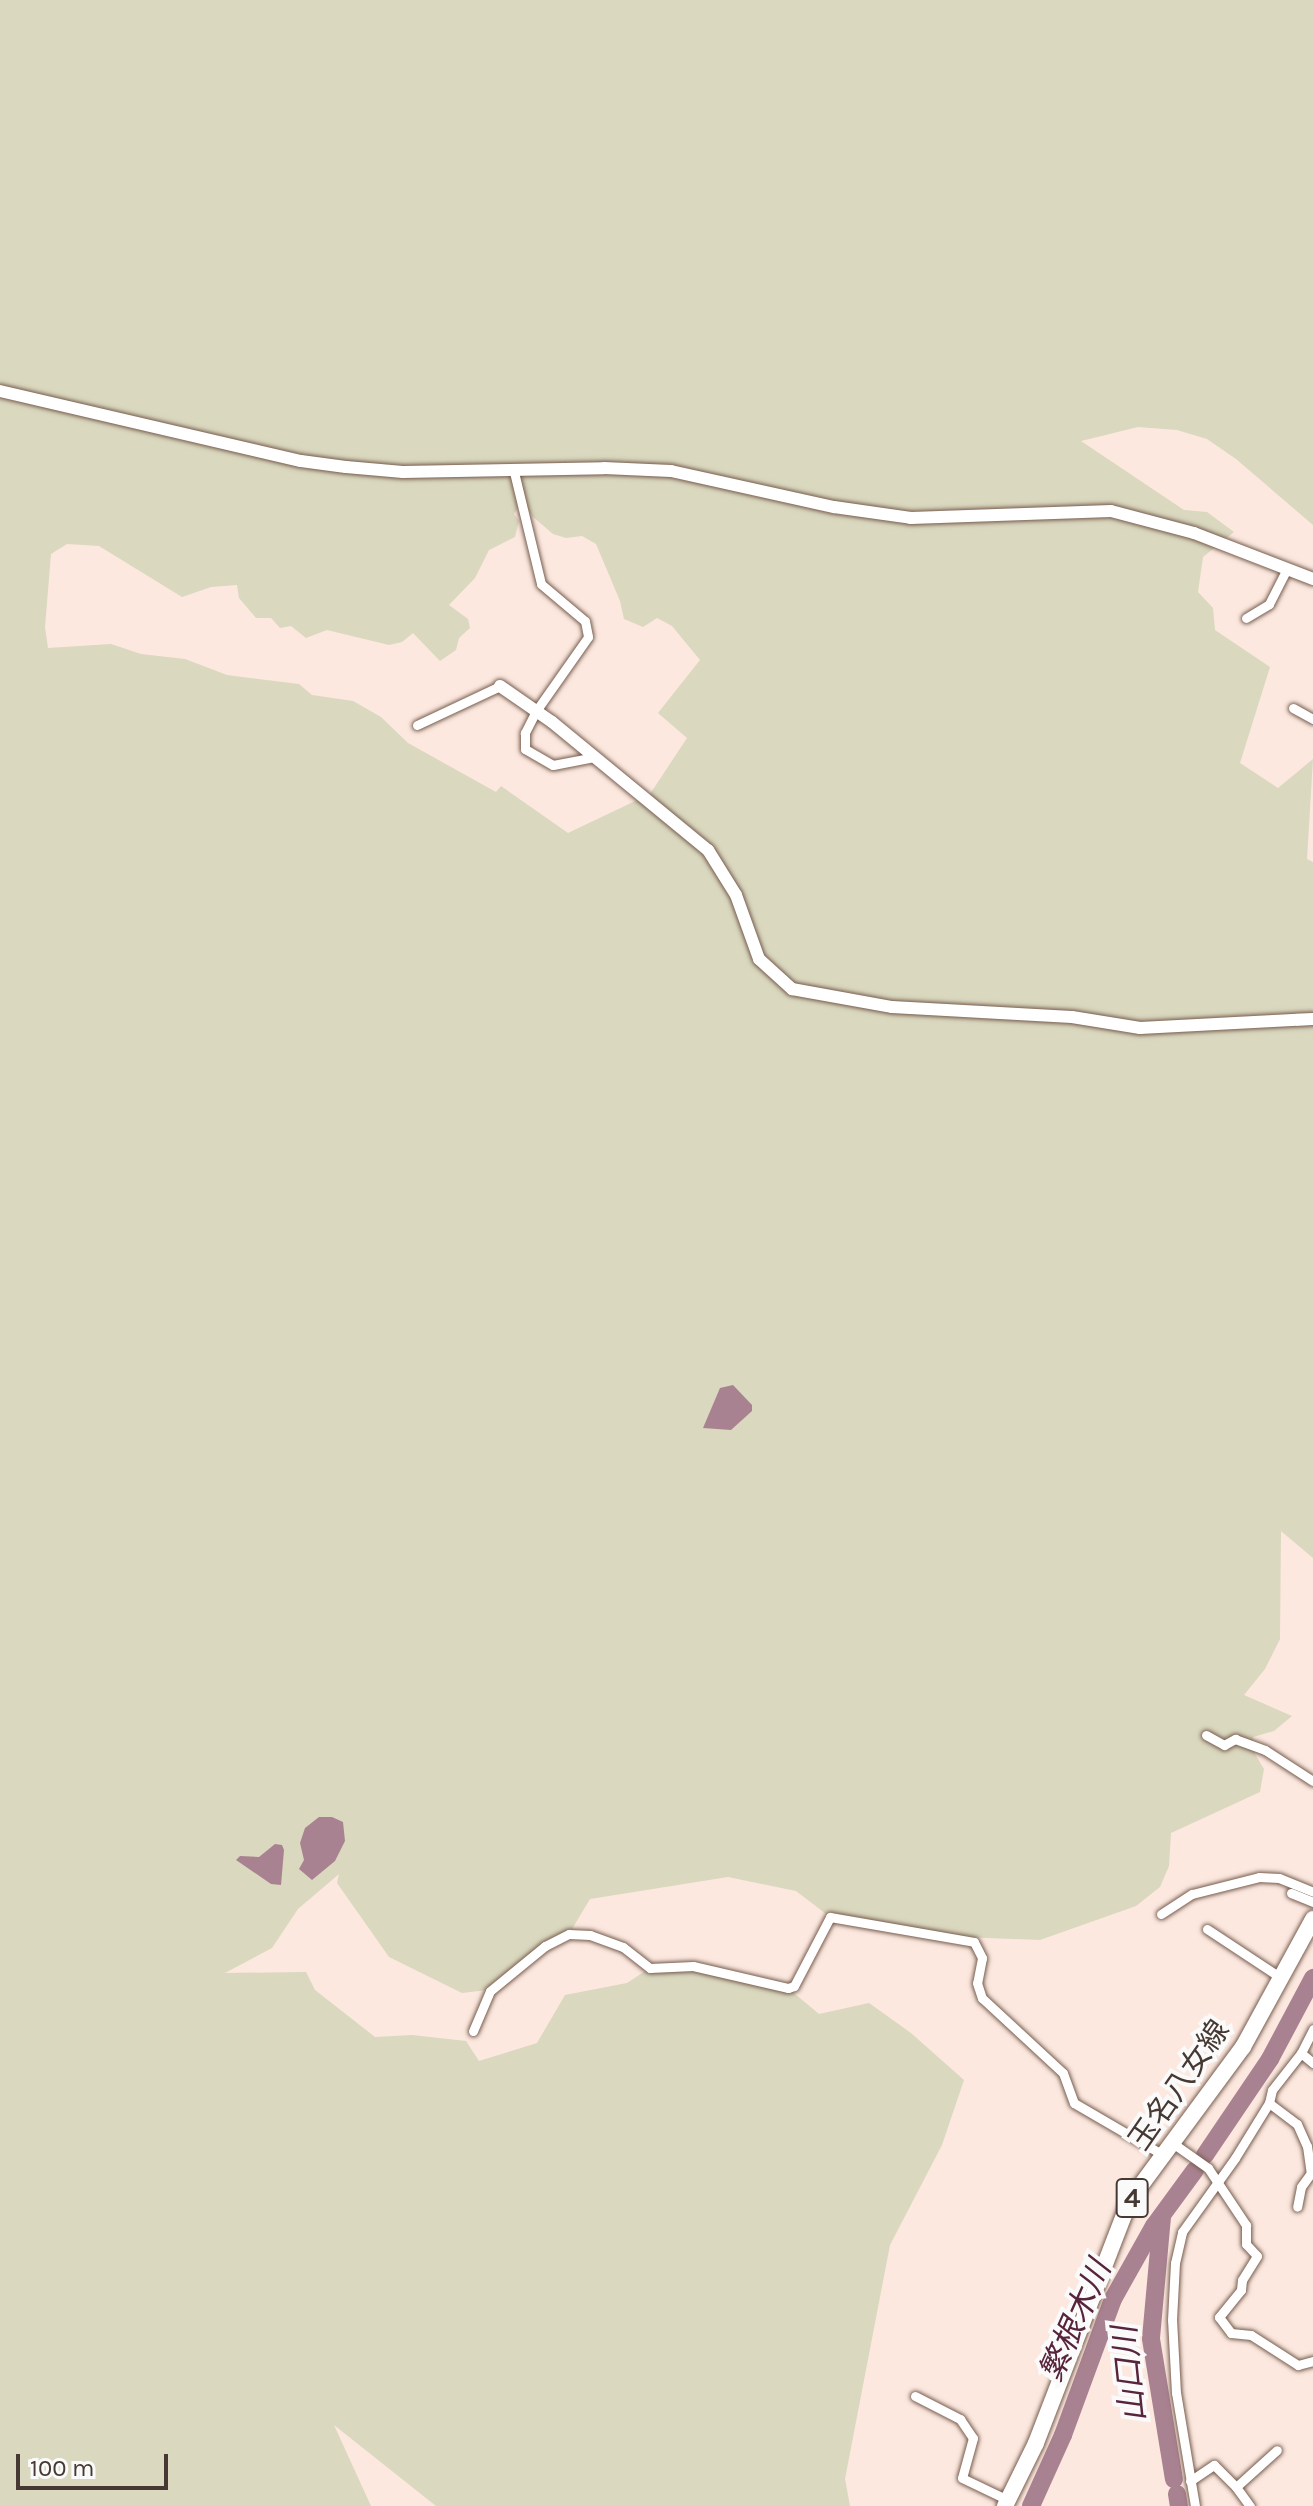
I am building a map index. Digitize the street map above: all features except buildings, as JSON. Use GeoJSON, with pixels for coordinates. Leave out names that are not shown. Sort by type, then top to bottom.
{"type":"FeatureCollection","features":[{"type":"Feature","properties":{"kind":"main road","name":"玉名八女線"},"geometry":{"type":"LineString","coordinates":[[1007,2503],[1036,2443],[1130,2200],[1170,2150],[1243,2047],[1313,1919]]}},
{"type":"Feature","properties":{"kind":"street"},"geometry":{"type":"LineString","coordinates":[[0,391],[301,461],[403,472],[604,468],[671,471],[834,507],[911,518],[1111,511],[1194,533],[1313,579]]}},
{"type":"Feature","properties":{"kind":"street"},"geometry":{"type":"LineString","coordinates":[[514,472],[541,584],[585,621],[588,637],[536,711],[525,733],[525,749],[553,765],[595,757]]}},
{"type":"Feature","properties":{"kind":"street"},"geometry":{"type":"LineString","coordinates":[[1246,618],[1269,604],[1287,569]]}},
{"type":"Feature","properties":{"kind":"street"},"geometry":{"type":"LineString","coordinates":[[417,725],[500,686],[536,711],[708,850],[736,895],[759,959],[792,989],[892,1007],[1072,1017],[1140,1028],[1313,1019]]}},
{"type":"Feature","properties":{"kind":"street"},"geometry":{"type":"LineString","coordinates":[[1293,708],[1313,719]]}},
{"type":"Feature","properties":{"kind":"street"},"geometry":{"type":"LineString","coordinates":[[1206,1735],[1224,1745],[1235,1739],[1265,1750],[1313,1781]]}},
{"type":"Feature","properties":{"kind":"street"},"geometry":{"type":"LineString","coordinates":[[1161,1914],[1192,1894],[1259,1877],[1279,1878],[1313,1892]]}},
{"type":"Feature","properties":{"kind":"street"},"geometry":{"type":"LineString","coordinates":[[1291,1893],[1313,1902]]}},
{"type":"Feature","properties":{"kind":"street"},"geometry":{"type":"LineString","coordinates":[[473,2031],[490,1991],[545,1946],[569,1934],[590,1935],[623,1947],[650,1968],[693,1966],[788,1988],[794,1986],[830,1917],[974,1942],[982,1958],[977,1983],[982,1998],[1063,2073],[1074,2103],[1208,2168],[1246,2225],[1246,2244],[1257,2256],[1242,2280],[1241,2290],[1219,2317],[1231,2333],[1251,2335],[1298,2365],[1313,2361]]}},
{"type":"Feature","properties":{"kind":"street"},"geometry":{"type":"LineString","coordinates":[[1207,1929],[1281,1978]]}},
{"type":"Feature","properties":{"kind":"street"},"geometry":{"type":"LineString","coordinates":[[1195,2506],[1176,2393],[1172,2320],[1175,2263],[1182,2232],[1269,2103],[1272,2090],[1301,2053],[1313,2029]]}},
{"type":"Feature","properties":{"kind":"street"},"geometry":{"type":"LineString","coordinates":[[1301,2053],[1313,2063]]}},
{"type":"Feature","properties":{"kind":"street"},"geometry":{"type":"LineString","coordinates":[[1269,2103],[1297,2124],[1307,2146],[1311,2173],[1301,2187],[1297,2207]]}},
{"type":"Feature","properties":{"kind":"street"},"geometry":{"type":"LineString","coordinates":[[915,2396],[960,2419],[973,2438],[962,2478],[1007,2503]]}},
{"type":"Feature","properties":{"kind":"street"},"geometry":{"type":"LineString","coordinates":[[1236,2487],[1277,2450]]}},
{"type":"Feature","properties":{"kind":"street"},"geometry":{"type":"LineString","coordinates":[[1190,2481],[1214,2465],[1250,2506]]}},
{"type":"Feature","properties":{"kind":"shaded area"},"geometry":{"type":"Polygon","coordinates":[[[0,0],[1313,0],[1313,525],[1236,459],[1207,439],[1177,430],[1138,427],[1081,441],[1184,510],[1207,512],[1234,532],[1203,557],[1198,592],[1213,608],[1215,630],[1270,667],[1240,763],[1278,788],[1313,759],[1307,859],[1313,862],[1313,1558],[1281,1531],[1280,1639],[1265,1669],[1244,1695],[1292,1716],[1274,1731],[1253,1737],[1255,1754],[1264,1769],[1260,1792],[1171,1833],[1169,1866],[1160,1887],[1136,1906],[1040,1940],[937,1936],[830,1917],[796,1891],[728,1877],[590,1899],[569,1934],[487,1990],[462,1993],[389,1957],[337,1883],[339,1874],[298,1909],[272,1948],[225,1973],[306,1972],[315,1990],[375,2037],[412,2035],[466,2041],[479,2061],[537,2043],[565,1995],[627,1983],[650,1968],[693,1966],[788,1988],[819,2014],[869,2003],[911,2033],[964,2080],[942,2145],[890,2245],[845,2479],[850,2506],[436,2506],[334,2425],[371,2506],[0,2506],[0,0]],[[523,500],[514,514],[519,521],[515,537],[489,550],[475,578],[449,605],[468,619],[470,628],[459,638],[456,650],[440,661],[413,633],[402,642],[389,645],[327,630],[306,638],[291,626],[280,628],[271,618],[256,618],[239,598],[237,585],[211,587],[182,597],[99,546],[67,544],[51,554],[45,627],[48,648],[111,644],[141,654],[185,659],[227,675],[299,684],[312,695],[353,701],[381,717],[408,743],[496,792],[501,786],[568,833],[650,794],[687,738],[658,713],[700,660],[672,626],[657,618],[643,627],[624,619],[620,601],[596,544],[582,536],[566,538],[553,534],[532,516],[523,500]]]}},
{"type":"Feature","properties":{"kind":"shaded area"},"geometry":{"type":"Polygon","coordinates":[[[733,1385],[752,1405],[752,1411],[731,1430],[703,1428],[720,1388],[733,1385]]]}},
{"type":"Feature","properties":{"kind":"shaded area"},"geometry":{"type":"Polygon","coordinates":[[[319,1817],[332,1817],[343,1822],[345,1841],[335,1861],[312,1880],[299,1869],[304,1860],[300,1843],[305,1828],[319,1817]]]}},
{"type":"Feature","properties":{"kind":"shaded area"},"geometry":{"type":"Polygon","coordinates":[[[275,1844],[282,1845],[284,1850],[281,1885],[271,1884],[236,1860],[240,1856],[259,1857],[275,1844]]]}},
{"type":"Feature","properties":{"kind":"waterway","name":"繁根木川"},"geometry":{"type":"LineString","coordinates":[[1205,2155],[1270,2059],[1313,1978]]}},
{"type":"Feature","properties":{"kind":"waterway","name":"繁根木川"},"geometry":{"type":"LineString","coordinates":[[1031,2506],[1063,2435],[1113,2299],[1154,2226],[1195,2170]]}},
{"type":"Feature","properties":{"kind":"waterway","name":"山口川"},"geometry":{"type":"LineString","coordinates":[[1162,2217],[1151,2339],[1174,2479]]}},
{"type":"Feature","properties":{"kind":"waterway","name":"山口川"},"geometry":{"type":"LineString","coordinates":[[1177,2494],[1179,2506]]}}]}
